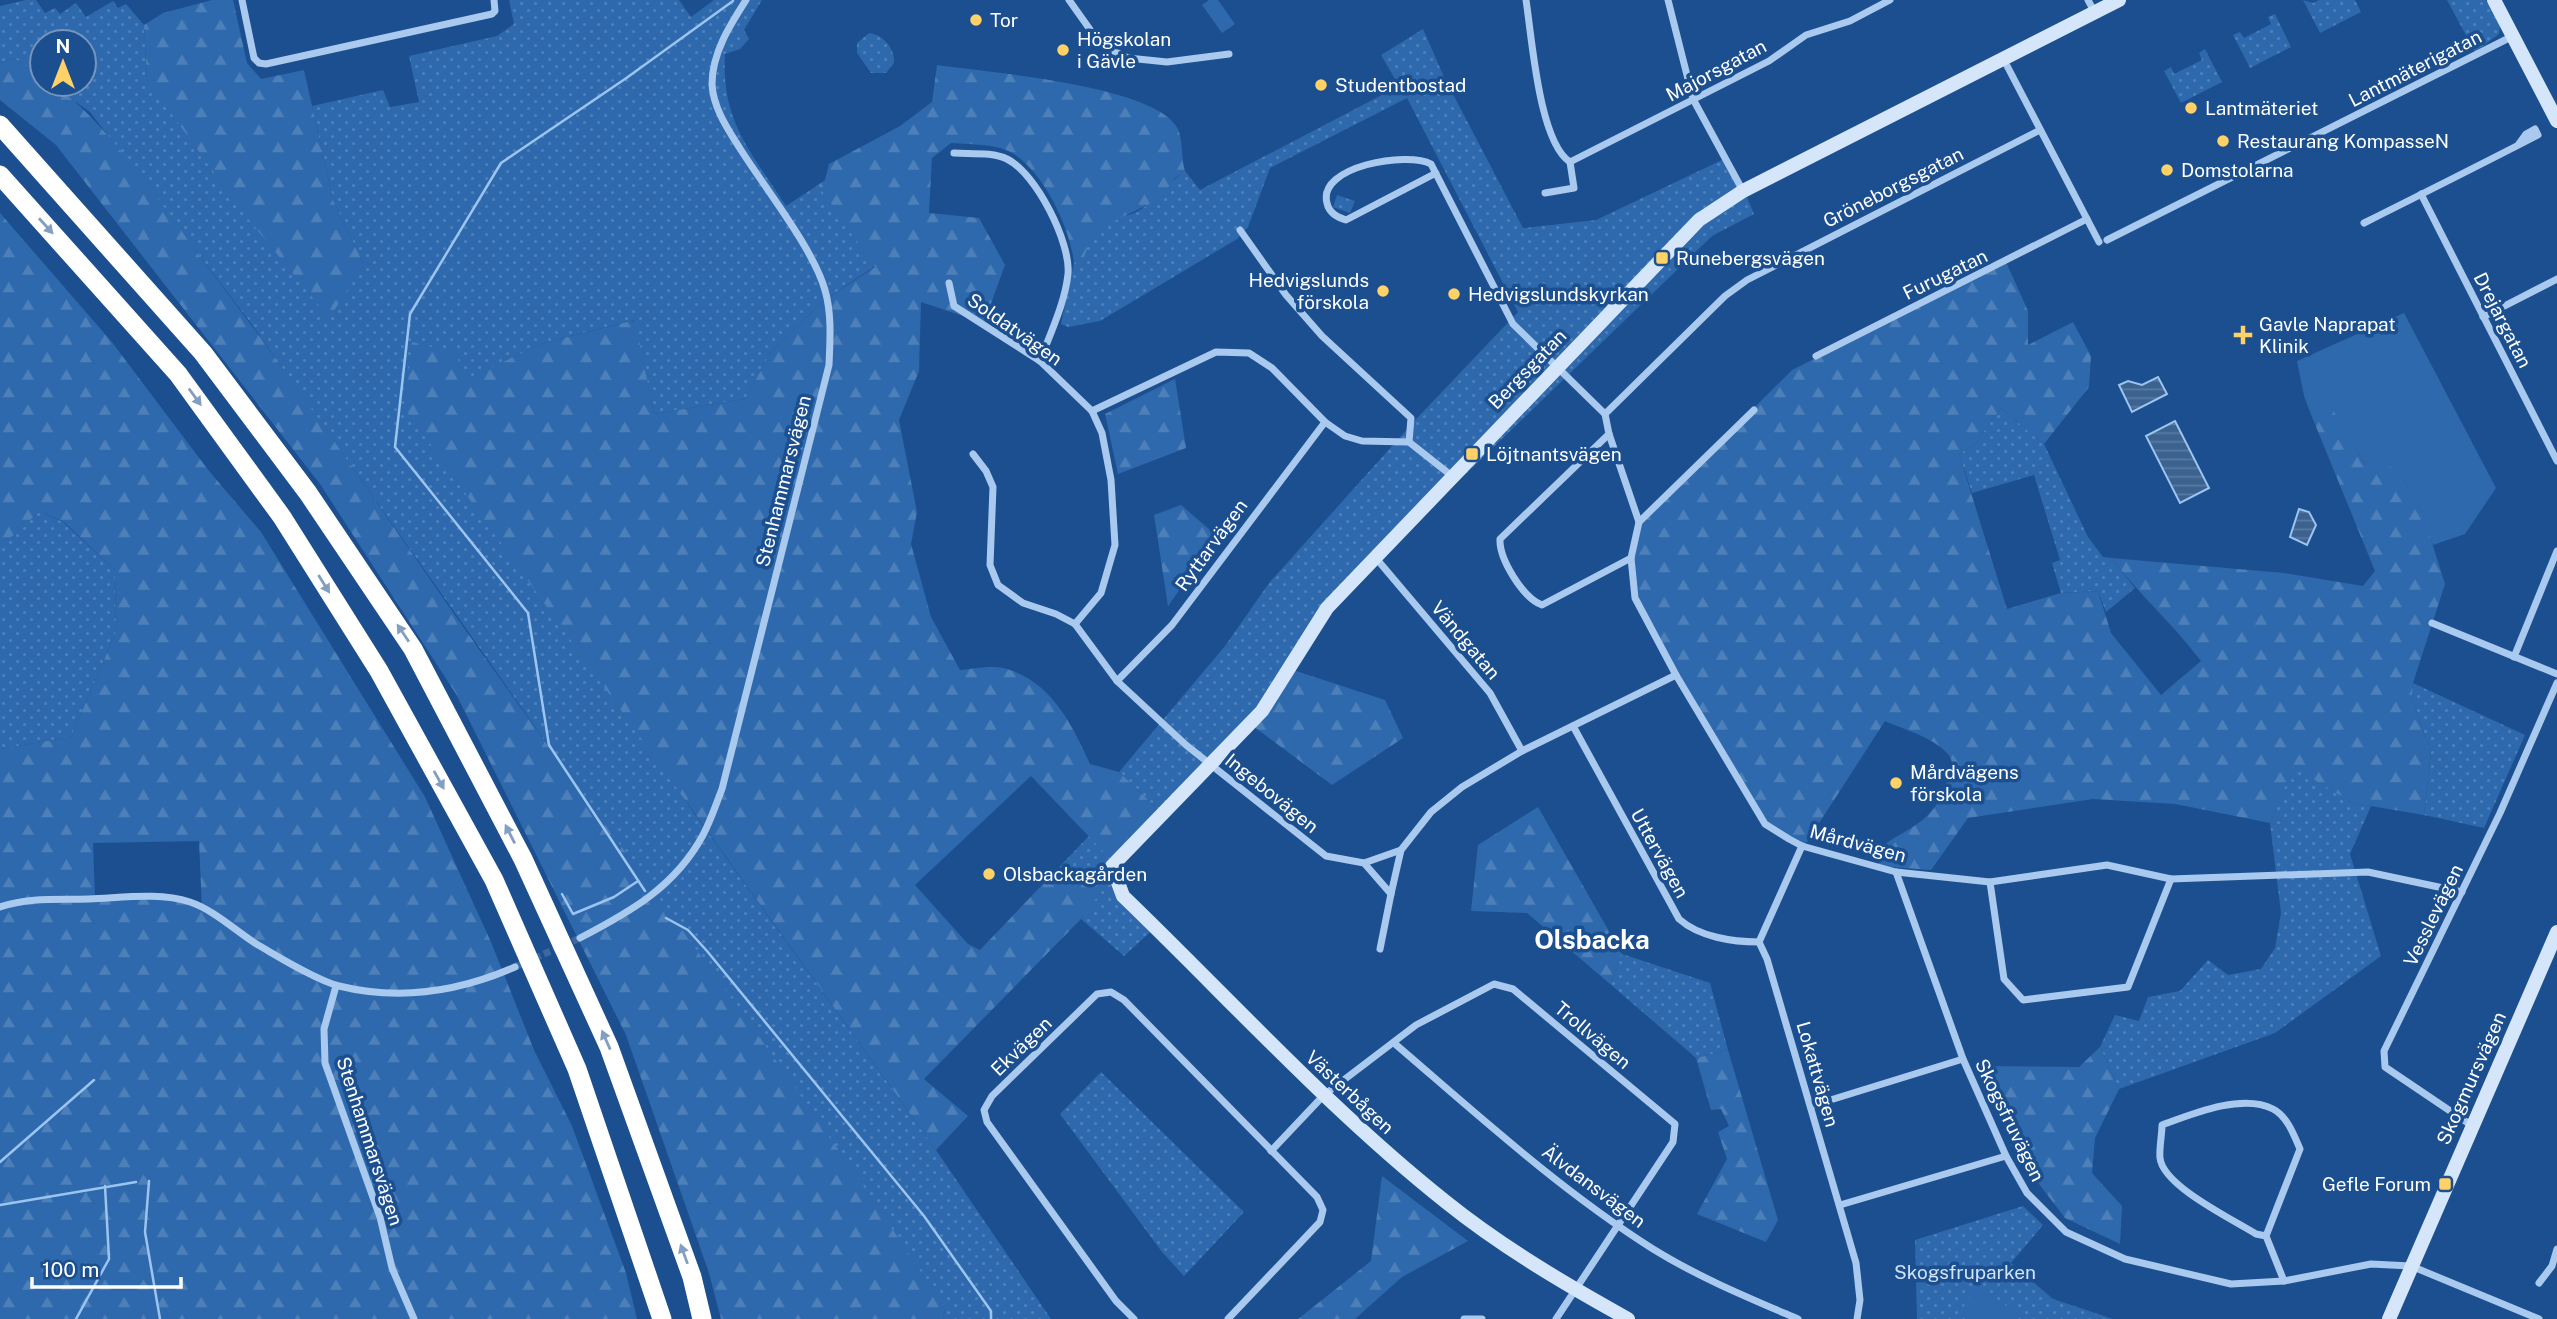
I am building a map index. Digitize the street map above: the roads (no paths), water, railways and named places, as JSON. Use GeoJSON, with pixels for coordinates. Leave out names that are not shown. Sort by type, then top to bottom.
{"type":"FeatureCollection","features":[{"type":"Feature","properties":{"kind":"highway"},"geometry":{"type":"LineString","coordinates":[[0,125],[203,353],[308,493],[413,649],[523,859],[609,1047],[692,1277],[702,1319]]}},
{"type":"Feature","properties":{"kind":"highway"},"geometry":{"type":"LineString","coordinates":[[0,175],[178,374],[282,517],[379,671],[494,880],[577,1069],[662,1319]]}},
{"type":"Feature","properties":{"kind":"street"},"geometry":{"type":"LineString","coordinates":[[242,0],[254,58],[259,63],[266,64],[492,14],[495,10],[494,0]]}},
{"type":"Feature","properties":{"kind":"street","name":"Stenhammarsvägen"},"geometry":{"type":"LineString","coordinates":[[580,938],[636,908],[670,880],[703,835],[722,789],[829,365],[831,323],[825,288],[806,250],[727,129],[712,85],[714,63],[726,34],[746,0]]}},
{"type":"Feature","properties":{"kind":"street"},"geometry":{"type":"LineString","coordinates":[[1069,0],[1101,45],[1128,58],[1167,62],[1229,54]]}},
{"type":"Feature","properties":{"kind":"street"},"geometry":{"type":"LineString","coordinates":[[1527,0],[1546,125],[1559,155],[1570,162],[1574,188],[1545,193]]}},
{"type":"Feature","properties":{"kind":"street"},"geometry":{"type":"LineString","coordinates":[[1668,0],[1693,99],[1743,191]]}},
{"type":"Feature","properties":{"kind":"street","name":"Majorsgatan"},"geometry":{"type":"LineString","coordinates":[[1570,162],[1634,132],[1769,61],[1806,35],[1850,22],[1890,0]]}},
{"type":"Feature","properties":{"kind":"street","name":"Bergsgatan"},"geometry":{"type":"LineString","coordinates":[[1132,842],[1262,711],[1327,608],[1555,367],[1699,220],[1743,191],[2004,60],[2091,6],[2119,0]]}},
{"type":"Feature","properties":{"kind":"street"},"geometry":{"type":"LineString","coordinates":[[2494,0],[2557,121]]}},
{"type":"Feature","properties":{"kind":"street","name":"Lantmäterigatan"},"geometry":{"type":"LineString","coordinates":[[2087,219],[2103,241],[2512,36]]}},
{"type":"Feature","properties":{"kind":"street"},"geometry":{"type":"LineString","coordinates":[[2004,60],[2087,219]]}},
{"type":"Feature","properties":{"kind":"street","name":"Gröneborgsgatan"},"geometry":{"type":"LineString","coordinates":[[1605,414],[1725,296],[1746,280],[2040,130]]}},
{"type":"Feature","properties":{"kind":"street"},"geometry":{"type":"LineString","coordinates":[[2364,223],[2518,145]]}},
{"type":"Feature","properties":{"kind":"street"},"geometry":{"type":"LineString","coordinates":[[954,153],[1001,157],[1021,169],[1063,238],[1068,263],[1067,282],[1041,361]]}},
{"type":"Feature","properties":{"kind":"street"},"geometry":{"type":"LineString","coordinates":[[1436,173],[1346,220],[1336,216],[1327,207],[1325,194],[1329,183],[1344,173],[1370,164],[1427,161],[1436,173],[1513,324],[1605,414],[1609,434],[1639,522],[1754,410]]}},
{"type":"Feature","properties":{"kind":"street","name":"Drejargatan"},"geometry":{"type":"LineString","coordinates":[[2421,194],[2557,461]]}},
{"type":"Feature","properties":{"kind":"street","name":"Furugatan"},"geometry":{"type":"LineString","coordinates":[[1816,356],[2087,219]]}},
{"type":"Feature","properties":{"kind":"street"},"geometry":{"type":"LineString","coordinates":[[1240,230],[1286,295],[1322,336],[1411,418],[1409,442]]}},
{"type":"Feature","properties":{"kind":"street"},"geometry":{"type":"LineString","coordinates":[[2483,317],[2557,279]]}},
{"type":"Feature","properties":{"kind":"street","name":"Soldatvägen"},"geometry":{"type":"LineString","coordinates":[[949,283],[954,306],[1041,361],[1092,411],[1102,433],[1111,480],[1115,545],[1101,593],[1075,624]]}},
{"type":"Feature","properties":{"kind":"street"},"geometry":{"type":"LineString","coordinates":[[1092,411],[1216,352],[1249,353],[1272,368],[1325,422],[1345,436],[1362,441],[1409,442],[1452,475]]}},
{"type":"Feature","properties":{"kind":"street","name":"Ryttarvägen"},"geometry":{"type":"LineString","coordinates":[[1116,681],[1172,625],[1325,422]]}},
{"type":"Feature","properties":{"kind":"street"},"geometry":{"type":"LineString","coordinates":[[1609,434],[1500,539],[1499,553],[1531,601],[1542,605],[1631,558]]}},
{"type":"Feature","properties":{"kind":"street"},"geometry":{"type":"LineString","coordinates":[[972,454],[986,471],[993,487],[990,565],[998,585],[1023,603],[1056,614],[1075,624]]}},
{"type":"Feature","properties":{"kind":"street","name":"Mårdvägen"},"geometry":{"type":"LineString","coordinates":[[1639,522],[1631,558],[1635,598],[1676,675],[1765,824],[1802,846],[1896,872],[1990,882],[2107,865],[2171,879],[2368,872],[2462,892]]}},
{"type":"Feature","properties":{"kind":"street"},"geometry":{"type":"LineString","coordinates":[[2514,657],[2557,551]]}},
{"type":"Feature","properties":{"kind":"street","name":"Vändgatan"},"geometry":{"type":"LineString","coordinates":[[1375,557],[1490,693],[1522,751]]}},
{"type":"Feature","properties":{"kind":"street"},"geometry":{"type":"LineString","coordinates":[[2432,623],[2557,674]]}},
{"type":"Feature","properties":{"kind":"street","name":"Ingebovägen"},"geometry":{"type":"LineString","coordinates":[[1075,624],[1116,681],[1211,765],[1326,856],[1364,863],[1401,850]]}},
{"type":"Feature","properties":{"kind":"street"},"geometry":{"type":"LineString","coordinates":[[1380,949],[1401,850],[1431,812],[1462,787],[1522,751],[1676,675]]}},
{"type":"Feature","properties":{"kind":"street","name":"Vesslevägen"},"geometry":{"type":"LineString","coordinates":[[2471,1125],[2385,1067],[2384,1051],[2462,892],[2557,683]]}},
{"type":"Feature","properties":{"kind":"street","name":"Uttervägen"},"geometry":{"type":"LineString","coordinates":[[1573,726],[1678,919],[1689,929],[1739,942],[1759,942]]}},
{"type":"Feature","properties":{"kind":"street","name":"Västerbågen"},"geometry":{"type":"LineString","coordinates":[[1132,842],[1112,866],[1123,896],[1324,1095],[1447,1203],[1520,1256],[1628,1319]]}},
{"type":"Feature","properties":{"kind":"street"},"geometry":{"type":"LineString","coordinates":[[1759,942],[1802,846]]}},
{"type":"Feature","properties":{"kind":"street"},"geometry":{"type":"LineString","coordinates":[[1364,863],[1391,894]]}},
{"type":"Feature","properties":{"kind":"street","name":"Skogsfruvägen"},"geometry":{"type":"LineString","coordinates":[[1896,872],[1963,1059],[2006,1156],[2027,1194],[2066,1232],[2124,1259],[2231,1284],[2284,1281],[2371,1264],[2411,1266]]}},
{"type":"Feature","properties":{"kind":"street"},"geometry":{"type":"LineString","coordinates":[[1990,882],[2004,979],[2023,1000],[2128,987],[2171,879]]}},
{"type":"Feature","properties":{"kind":"street"},"geometry":{"type":"LineString","coordinates":[[0,907],[13,902],[58,898],[158,898],[191,902],[261,947],[336,986],[386,993],[418,994],[459,988],[515,967]]}},
{"type":"Feature","properties":{"kind":"street","name":"Skogmursvägen"},"geometry":{"type":"LineString","coordinates":[[2389,1319],[2557,932]]}},
{"type":"Feature","properties":{"kind":"street","name":"Lokattvägen"},"geometry":{"type":"LineString","coordinates":[[1759,942],[1767,959],[1856,1263],[1860,1300],[1857,1319]]}},
{"type":"Feature","properties":{"kind":"street","name":"Trollvägen"},"geometry":{"type":"LineString","coordinates":[[1324,1095],[1416,1025],[1494,984],[1513,989],[1675,1124],[1674,1142],[1556,1319]]}},
{"type":"Feature","properties":{"kind":"street","name":"Stenhammarsvägen"},"geometry":{"type":"LineString","coordinates":[[336,986],[324,1029],[325,1063],[380,1217],[392,1268],[414,1319]]}},
{"type":"Feature","properties":{"kind":"street","name":"Ekvägen"},"geometry":{"type":"LineString","coordinates":[[1134,1319],[1116,1301],[987,1122],[984,1110],[992,1096],[1097,994],[1111,992],[1124,1000],[1317,1197],[1323,1210],[1320,1222],[1228,1319]]}},
{"type":"Feature","properties":{"kind":"street","name":"Älvdansvägen"},"geometry":{"type":"LineString","coordinates":[[1394,1043],[1550,1176],[1618,1226],[1657,1251],[1746,1297],[1798,1319]]}},
{"type":"Feature","properties":{"kind":"street"},"geometry":{"type":"LineString","coordinates":[[1811,1106],[1963,1059]]}},
{"type":"Feature","properties":{"kind":"street"},"geometry":{"type":"LineString","coordinates":[[1271,1151],[1324,1095]]}},
{"type":"Feature","properties":{"kind":"street"},"geometry":{"type":"LineString","coordinates":[[2266,1236],[2256,1234],[2186,1190],[2167,1174],[2160,1159],[2162,1125],[2247,1102],[2274,1109],[2289,1125],[2300,1149],[2266,1236],[2284,1281]]}},
{"type":"Feature","properties":{"kind":"street"},"geometry":{"type":"LineString","coordinates":[[1840,1205],[2006,1156]]}},
{"type":"Feature","properties":{"kind":"street"},"geometry":{"type":"LineString","coordinates":[[2539,1283],[2552,1266],[2557,1249]]}},
{"type":"Feature","properties":{"kind":"street"},"geometry":{"type":"LineString","coordinates":[[2411,1266],[2518,1316],[2539,1319]]}},
{"type":"Feature","properties":{"kind":"street"},"geometry":{"type":"LineString","coordinates":[[1464,1319],[1482,1319]]}},
{"type":"Feature","properties":{"kind":"waterway"},"geometry":{"type":"LineString","coordinates":[[645,891],[549,745],[528,613],[395,447],[410,314],[501,163],[625,79],[733,1]]}},
{"type":"Feature","properties":{"kind":"waterway"},"geometry":{"type":"LineString","coordinates":[[562,894],[573,914],[614,897],[638,881]]}},
{"type":"Feature","properties":{"kind":"waterway"},"geometry":{"type":"LineString","coordinates":[[666,918],[688,930],[707,951],[924,1216],[991,1311],[991,1319]]}},
{"type":"Feature","properties":{"kind":"waterway"},"geometry":{"type":"LineString","coordinates":[[0,1162],[94,1080]]}},
{"type":"Feature","properties":{"kind":"waterway"},"geometry":{"type":"LineString","coordinates":[[149,1181],[145,1232],[160,1319]]}},
{"type":"Feature","properties":{"kind":"waterway"},"geometry":{"type":"LineString","coordinates":[[0,1205],[136,1182]]}},
{"type":"Feature","properties":{"kind":"waterway"},"geometry":{"type":"LineString","coordinates":[[76,1319],[109,1259],[105,1186]]}},
{"type":"Feature","properties":{"kind":"tunnel"},"geometry":{"type":"LineString","coordinates":[[515,967],[580,938]]}},
{"type":"Feature","properties":{"kind":"place","name":"Tor"},"geometry":{"type":"Point","coordinates":[976,20]}},
{"type":"Feature","properties":{"kind":"place","name":"Högskolan i Gävle"},"geometry":{"type":"Point","coordinates":[1063,50]}},
{"type":"Feature","properties":{"kind":"place","name":"Studentbostad"},"geometry":{"type":"Point","coordinates":[1321,85]}},
{"type":"Feature","properties":{"kind":"place","name":"Lantmäteriet"},"geometry":{"type":"Point","coordinates":[2191,108]}},
{"type":"Feature","properties":{"kind":"place","name":"Restaurang KompasseN"},"geometry":{"type":"Point","coordinates":[2223,141]}},
{"type":"Feature","properties":{"kind":"place","name":"Domstolarna"},"geometry":{"type":"Point","coordinates":[2167,170]}},
{"type":"Feature","properties":{"kind":"place","name":"Runebergsvägen"},"geometry":{"type":"Point","coordinates":[1662,258]}},
{"type":"Feature","properties":{"kind":"place","name":"Hedvigslunds förskola"},"geometry":{"type":"Point","coordinates":[1383,291]}},
{"type":"Feature","properties":{"kind":"place","name":"Hedvigslundskyrkan"},"geometry":{"type":"Point","coordinates":[1454,294]}},
{"type":"Feature","properties":{"kind":"place","name":"Gavle Naprapat Klinik"},"geometry":{"type":"Point","coordinates":[2243,335]}},
{"type":"Feature","properties":{"kind":"place","name":"Löjtnantsvägen"},"geometry":{"type":"Point","coordinates":[1472,454]}},
{"type":"Feature","properties":{"kind":"place","name":"Mårdvägens förskola"},"geometry":{"type":"Point","coordinates":[1896,783]}},
{"type":"Feature","properties":{"kind":"place","name":"Olsbackagården"},"geometry":{"type":"Point","coordinates":[989,874]}},
{"type":"Feature","properties":{"kind":"place","name":"Gefle Forum"},"geometry":{"type":"Point","coordinates":[2445,1184]}},
{"type":"Feature","properties":{"kind":"district","name":"Olsbacka"},"geometry":{"type":"Point","coordinates":[1592,940]}},
{"type":"Feature","properties":{"kind":"park label","name":"Skogsfruparken"},"geometry":{"type":"Point","coordinates":[1965,1272]}}]}
